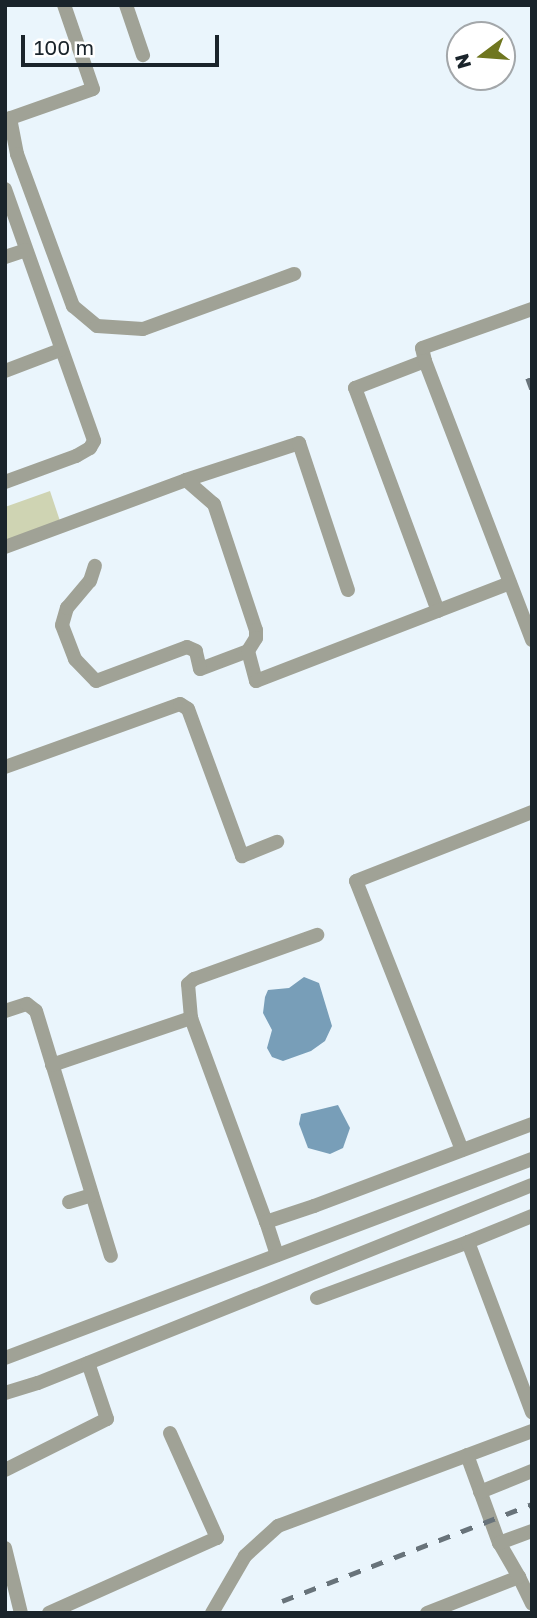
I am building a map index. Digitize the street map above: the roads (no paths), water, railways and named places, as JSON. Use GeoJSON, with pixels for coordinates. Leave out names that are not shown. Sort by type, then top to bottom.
{"type":"FeatureCollection","features":[{"type":"Feature","properties":{"kind":"street"},"geometry":{"type":"LineString","coordinates":[[64,5],[93,89],[8,119],[17,154],[74,306],[97,326],[144,329],[294,274]]}},
{"type":"Feature","properties":{"kind":"street"},"geometry":{"type":"LineString","coordinates":[[125,5],[143,55]]}},
{"type":"Feature","properties":{"kind":"street"},"geometry":{"type":"LineString","coordinates":[[5,189],[94,441],[90,448],[76,456],[5,482]]}},
{"type":"Feature","properties":{"kind":"street"},"geometry":{"type":"LineString","coordinates":[[5,257],[26,250]]}},
{"type":"Feature","properties":{"kind":"street"},"geometry":{"type":"LineString","coordinates":[[532,309],[422,348],[532,640]]}},
{"type":"Feature","properties":{"kind":"street"},"geometry":{"type":"LineString","coordinates":[[5,371],[60,350]]}},
{"type":"Feature","properties":{"kind":"street"},"geometry":{"type":"LineString","coordinates":[[425,361],[355,388],[438,611]]}},
{"type":"Feature","properties":{"kind":"street"},"geometry":{"type":"LineString","coordinates":[[5,547],[187,480],[299,443],[348,590]]}},
{"type":"Feature","properties":{"kind":"street"},"geometry":{"type":"LineString","coordinates":[[95,566],[90,581],[67,608],[62,625],[75,659],[96,681],[187,647],[196,651],[200,669],[248,651],[256,639],[256,630],[214,504],[187,480]]}},
{"type":"Feature","properties":{"kind":"street"},"geometry":{"type":"LineString","coordinates":[[248,651],[256,681],[510,583]]}},
{"type":"Feature","properties":{"kind":"street"},"geometry":{"type":"LineString","coordinates":[[5,767],[180,705],[188,709],[242,856],[277,842]]}},
{"type":"Feature","properties":{"kind":"street"},"geometry":{"type":"LineString","coordinates":[[463,1150],[356,881],[532,812]]}},
{"type":"Feature","properties":{"kind":"street"},"geometry":{"type":"LineString","coordinates":[[277,1255],[191,1018],[188,984],[194,979],[317,935]]}},
{"type":"Feature","properties":{"kind":"street"},"geometry":{"type":"LineString","coordinates":[[5,1011],[27,1004],[36,1011],[111,1256]]}},
{"type":"Feature","properties":{"kind":"street"},"geometry":{"type":"LineString","coordinates":[[52,1065],[191,1018]]}},
{"type":"Feature","properties":{"kind":"street"},"geometry":{"type":"LineString","coordinates":[[266,1222],[532,1124]]}},
{"type":"Feature","properties":{"kind":"street"},"geometry":{"type":"LineString","coordinates":[[5,1358],[532,1160]]}},
{"type":"Feature","properties":{"kind":"street"},"geometry":{"type":"LineString","coordinates":[[5,1393],[88,1363],[532,1185]]}},
{"type":"Feature","properties":{"kind":"street"},"geometry":{"type":"LineString","coordinates":[[69,1202],[92,1195]]}},
{"type":"Feature","properties":{"kind":"street"},"geometry":{"type":"LineString","coordinates":[[317,1298],[532,1216]]}},
{"type":"Feature","properties":{"kind":"street"},"geometry":{"type":"LineString","coordinates":[[468,1242],[532,1412]]}},
{"type":"Feature","properties":{"kind":"street"},"geometry":{"type":"LineString","coordinates":[[5,1470],[107,1419],[88,1363]]}},
{"type":"Feature","properties":{"kind":"street"},"geometry":{"type":"LineString","coordinates":[[212,1613],[245,1556],[278,1526],[532,1430]]}},
{"type":"Feature","properties":{"kind":"street"},"geometry":{"type":"LineString","coordinates":[[49,1613],[217,1538],[170,1433]]}},
{"type":"Feature","properties":{"kind":"street"},"geometry":{"type":"LineString","coordinates":[[467,1455],[499,1543],[532,1604]]}},
{"type":"Feature","properties":{"kind":"street"},"geometry":{"type":"LineString","coordinates":[[480,1492],[532,1471]]}},
{"type":"Feature","properties":{"kind":"street"},"geometry":{"type":"LineString","coordinates":[[499,1543],[532,1531]]}},
{"type":"Feature","properties":{"kind":"street"},"geometry":{"type":"LineString","coordinates":[[5,1548],[21,1613]]}},
{"type":"Feature","properties":{"kind":"street"},"geometry":{"type":"LineString","coordinates":[[427,1613],[519,1577]]}},
{"type":"Feature","properties":{"kind":"water"},"geometry":{"type":"Polygon","coordinates":[[[304,977],[319,983],[332,1026],[325,1041],[311,1051],[283,1061],[272,1057],[267,1048],[272,1030],[263,1013],[265,997],[268,990],[289,988],[304,977]]]}},
{"type":"Feature","properties":{"kind":"water"},"geometry":{"type":"Polygon","coordinates":[[[338,1105],[350,1128],[343,1148],[330,1154],[308,1148],[299,1124],[301,1114],[338,1105]]]}},
{"type":"Feature","properties":{"kind":"railway"},"geometry":{"type":"LineString","coordinates":[[528,378],[532,389]]}},
{"type":"Feature","properties":{"kind":"railway"},"geometry":{"type":"LineString","coordinates":[[282,1601],[532,1504]]}}]}
